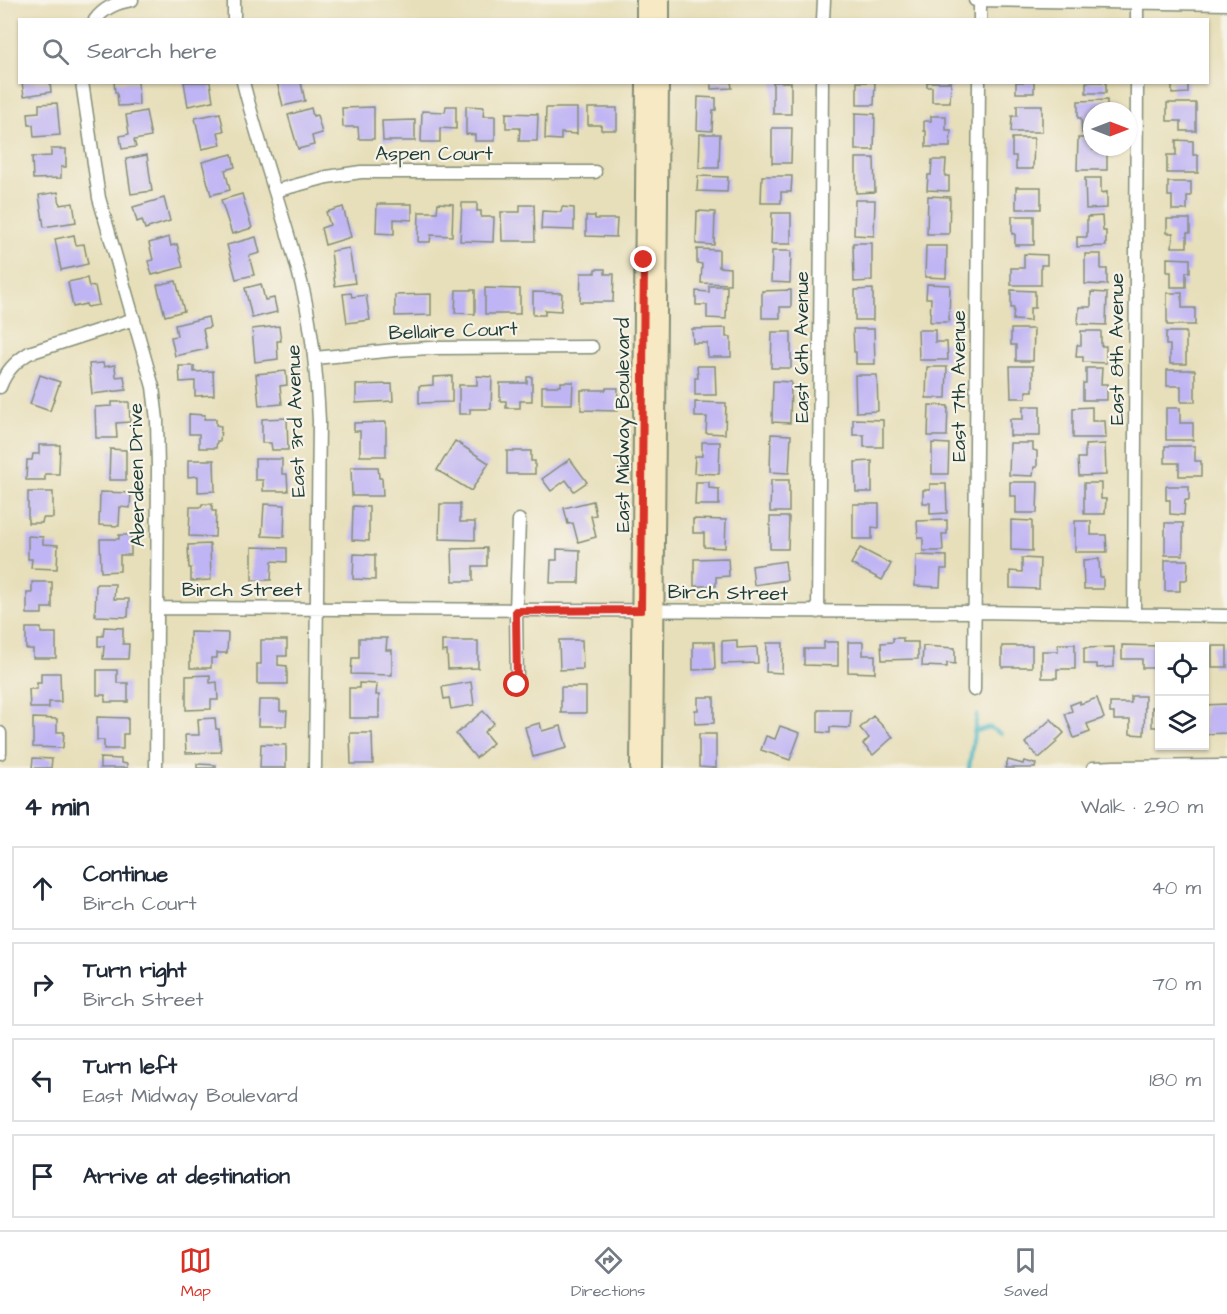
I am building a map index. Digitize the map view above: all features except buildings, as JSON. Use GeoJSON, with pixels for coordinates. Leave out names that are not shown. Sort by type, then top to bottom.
{"type":"FeatureCollection","features":[{"type":"Feature","properties":{"kind":"main road"},"geometry":{"type":"LineString","coordinates":[[645,0],[645,18]]}},
{"type":"Feature","properties":{"kind":"main road"},"geometry":{"type":"LineString","coordinates":[[661,0],[661,18]]}},
{"type":"Feature","properties":{"kind":"main road","name":"East Midway Boulevard"},"geometry":{"type":"LineString","coordinates":[[645,84],[648,610],[654,768]]}},
{"type":"Feature","properties":{"kind":"main road","name":"East Midway Boulevard"},"geometry":{"type":"LineString","coordinates":[[639,768],[648,610],[660,84]]}},
{"type":"Feature","properties":{"kind":"street"},"geometry":{"type":"LineString","coordinates":[[96,18],[100,13],[114,5],[132,0]]}},
{"type":"Feature","properties":{"kind":"street"},"geometry":{"type":"LineString","coordinates":[[234,0],[234,18]]}},
{"type":"Feature","properties":{"kind":"street"},"geometry":{"type":"LineString","coordinates":[[823,18],[824,0]]}},
{"type":"Feature","properties":{"kind":"street"},"geometry":{"type":"LineString","coordinates":[[975,0],[1227,4]]}},
{"type":"Feature","properties":{"kind":"street"},"geometry":{"type":"LineString","coordinates":[[980,0],[980,18]]}},
{"type":"Feature","properties":{"kind":"street"},"geometry":{"type":"LineString","coordinates":[[1137,3],[1137,18]]}},
{"type":"Feature","properties":{"kind":"street","name":"Aberdeen Drive"},"geometry":{"type":"LineString","coordinates":[[82,84],[99,198],[153,387],[157,420],[156,768]]}},
{"type":"Feature","properties":{"kind":"street","name":"East 3rd Avenue"},"geometry":{"type":"LineString","coordinates":[[244,84],[304,295],[315,358],[319,421],[315,768]]}},
{"type":"Feature","properties":{"kind":"street","name":"East 6th Avenue"},"geometry":{"type":"LineString","coordinates":[[818,612],[822,84]]}},
{"type":"Feature","properties":{"kind":"street","name":"East 7th Avenue"},"geometry":{"type":"LineString","coordinates":[[974,690],[979,84]]}},
{"type":"Feature","properties":{"kind":"street","name":"East 8th Avenue"},"geometry":{"type":"LineString","coordinates":[[1134,615],[1137,84]]}},
{"type":"Feature","properties":{"kind":"street","name":"Aspen Court"},"geometry":{"type":"LineString","coordinates":[[275,191],[327,177],[361,172],[595,172]]}},
{"type":"Feature","properties":{"kind":"street"},"geometry":{"type":"LineString","coordinates":[[0,387],[11,366],[29,353],[134,319]]}},
{"type":"Feature","properties":{"kind":"street","name":"Bellaire Court"},"geometry":{"type":"LineString","coordinates":[[315,358],[431,348],[592,347]]}},
{"type":"Feature","properties":{"kind":"street"},"geometry":{"type":"LineString","coordinates":[[517,685],[516,611],[519,520]]}},
{"type":"Feature","properties":{"kind":"street","name":"Birch Street"},"geometry":{"type":"LineString","coordinates":[[157,608],[976,612],[1227,616]]}},
{"type":"Feature","properties":{"kind":"street"},"geometry":{"type":"LineString","coordinates":[[0,733],[0,753]]}},
{"type":"Feature","properties":{"kind":"street"},"geometry":{"type":"LineString","coordinates":[[1093,768],[1227,766]]}},
{"type":"Feature","properties":{"kind":"waterway"},"geometry":{"type":"LineString","coordinates":[[969,768],[977,714]]}},
{"type":"Feature","properties":{"kind":"waterway"},"geometry":{"type":"LineString","coordinates":[[974,732],[989,727],[1001,734]]}},
{"type":"Feature","properties":{"kind":"route"},"geometry":{"type":"LineString","coordinates":[[517,685],[516,611],[641,610],[644,260]]}}]}
